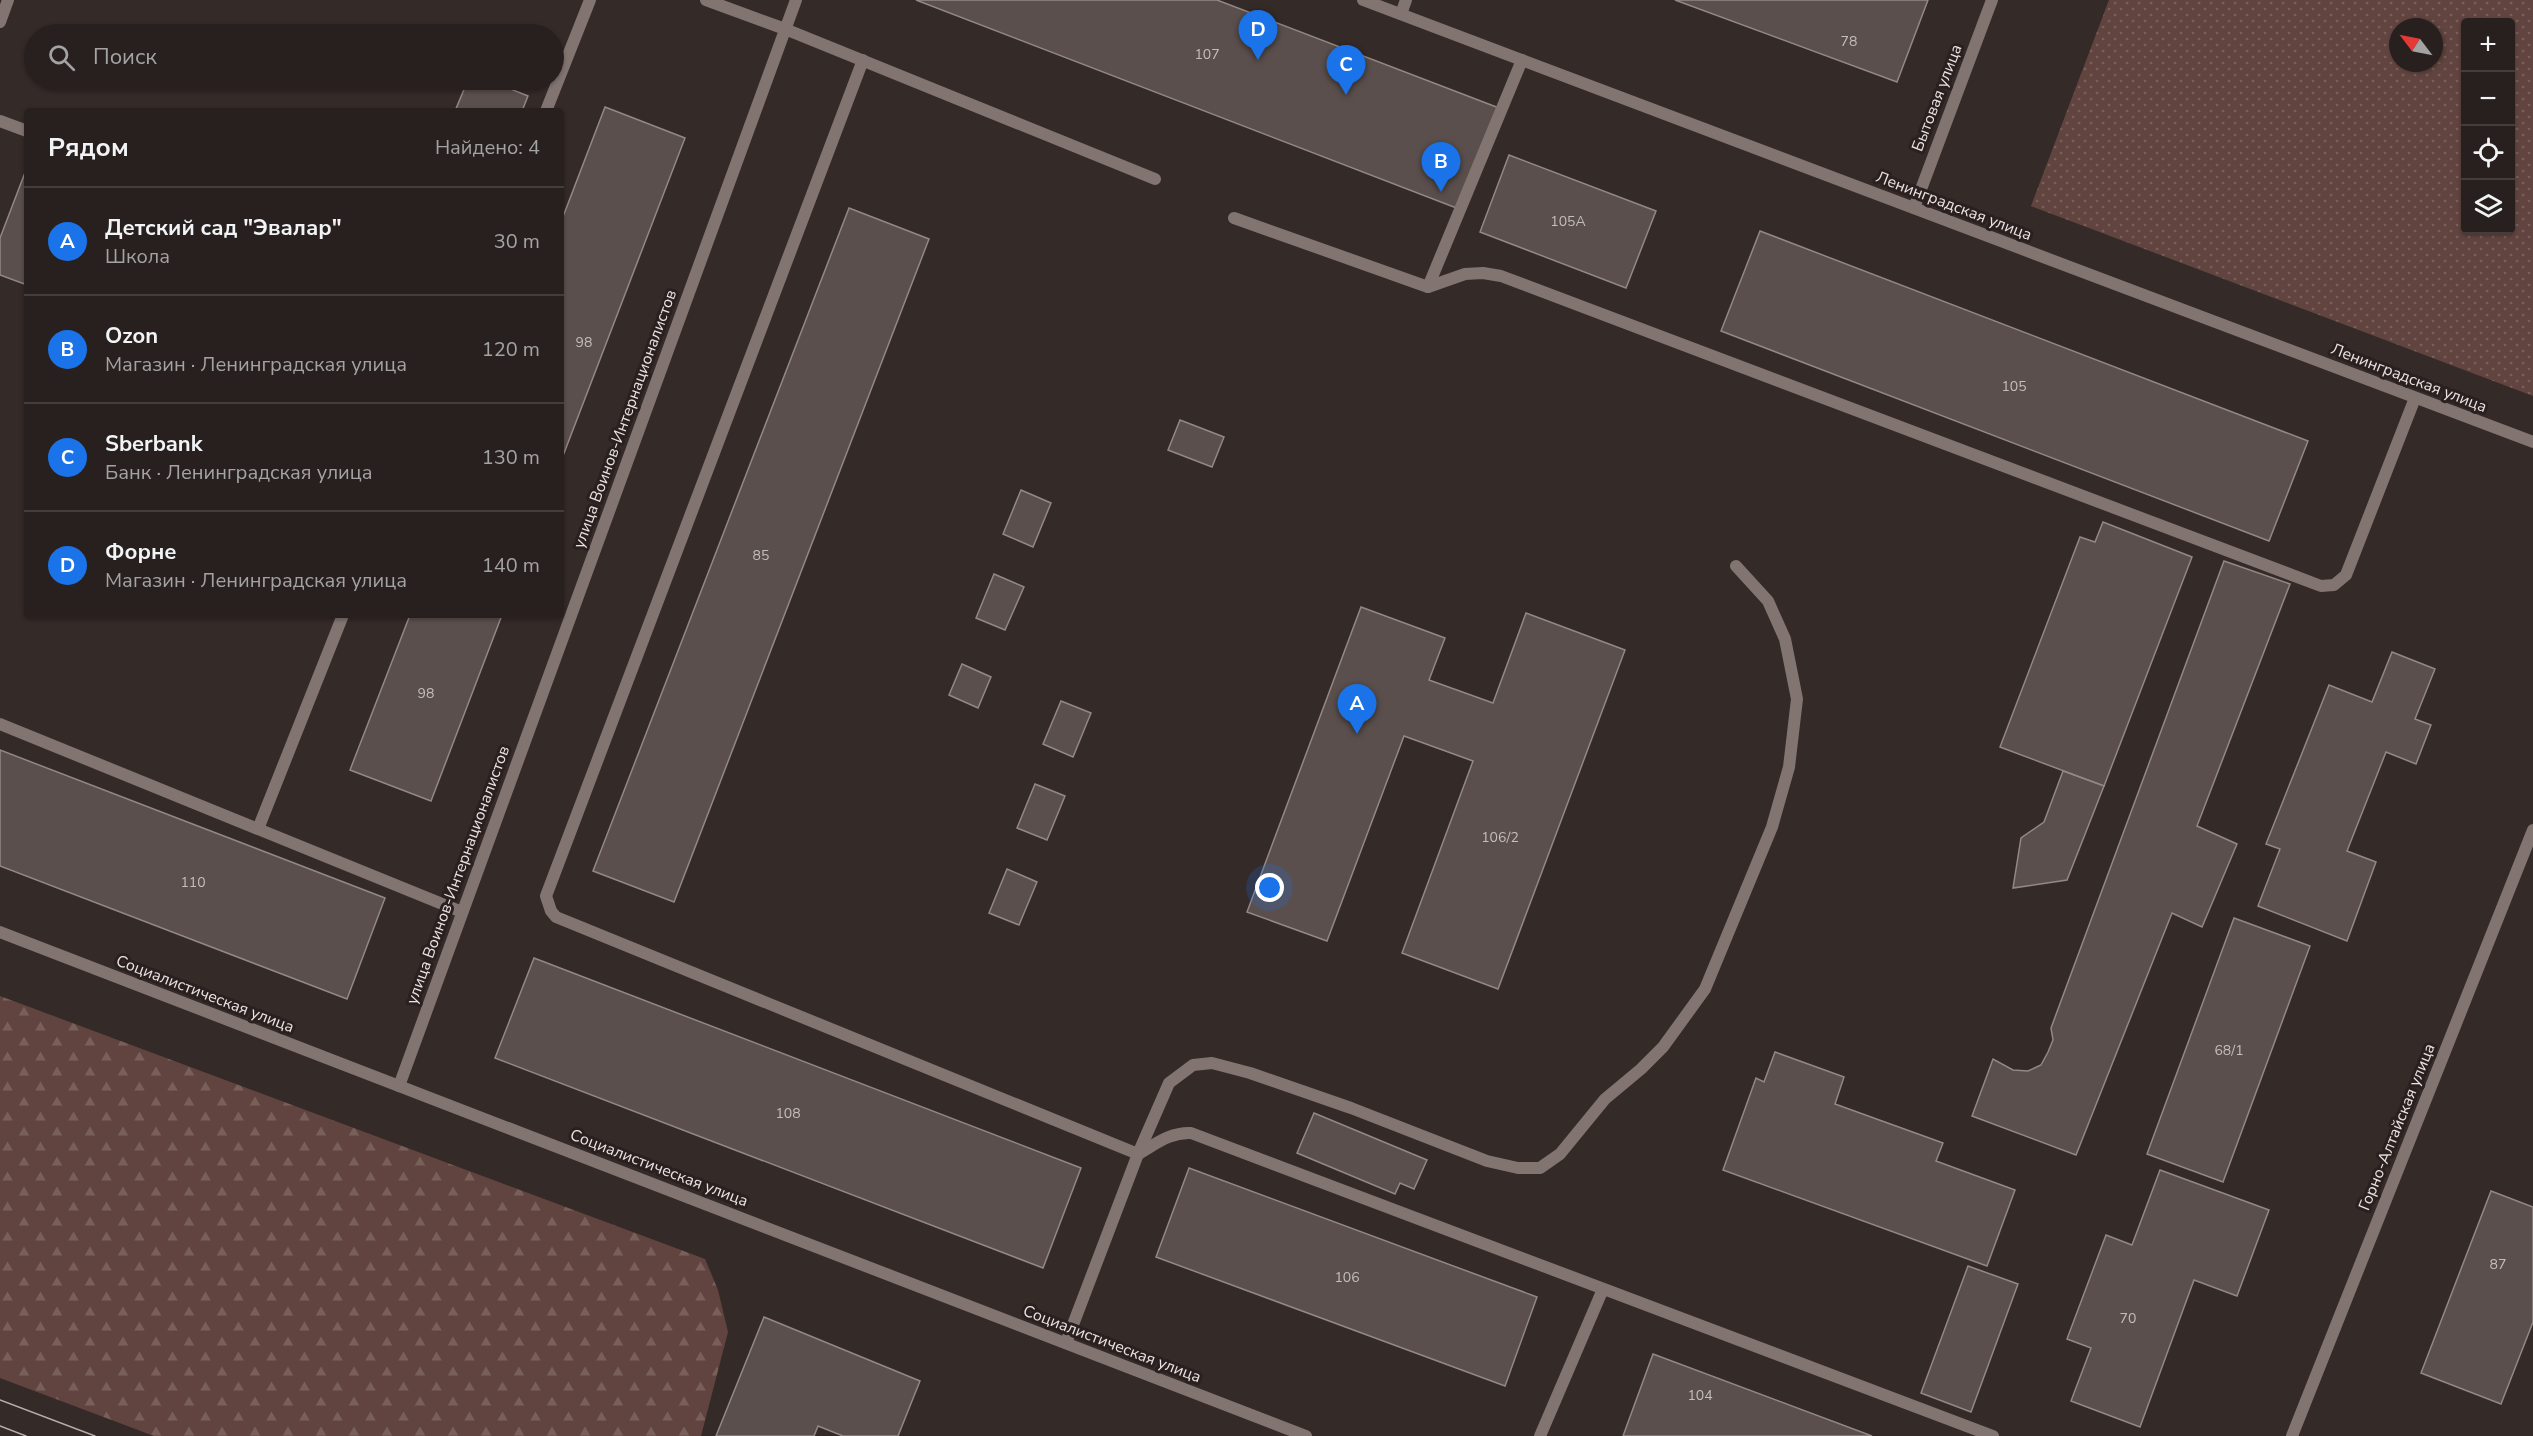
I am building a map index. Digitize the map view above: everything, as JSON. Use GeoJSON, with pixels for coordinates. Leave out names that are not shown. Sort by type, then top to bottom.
{"type":"FeatureCollection","features":[{"type":"Feature","properties":{"kind":"street"},"geometry":{"type":"LineString","coordinates":[[0,22],[8,0]]}},
{"type":"Feature","properties":{"kind":"street"},"geometry":{"type":"LineString","coordinates":[[564,66],[590,0]]}},
{"type":"Feature","properties":{"kind":"street"},"geometry":{"type":"LineString","coordinates":[[706,0],[785,28],[1155,179]]}},
{"type":"Feature","properties":{"kind":"street","name":"улица Воинов-Интернационалистов"},"geometry":{"type":"LineString","coordinates":[[399,1086],[796,0]]}},
{"type":"Feature","properties":{"kind":"street","name":"Ленинградская улица"},"geometry":{"type":"LineString","coordinates":[[1364,0],[2533,442]]}},
{"type":"Feature","properties":{"kind":"street"},"geometry":{"type":"LineString","coordinates":[[1401,14],[1406,0]]}},
{"type":"Feature","properties":{"kind":"street","name":"Бытовая улица"},"geometry":{"type":"LineString","coordinates":[[1914,208],[1992,0]]}},
{"type":"Feature","properties":{"kind":"street"},"geometry":{"type":"LineString","coordinates":[[863,60],[552,876],[546,896],[547,904],[556,916],[1138,1155]]}},
{"type":"Feature","properties":{"kind":"street"},"geometry":{"type":"LineString","coordinates":[[1428,287],[1522,60]]}},
{"type":"Feature","properties":{"kind":"street"},"geometry":{"type":"LineString","coordinates":[[547,108],[554,90]]}},
{"type":"Feature","properties":{"kind":"street"},"geometry":{"type":"LineString","coordinates":[[0,121],[24,130]]}},
{"type":"Feature","properties":{"kind":"street"},"geometry":{"type":"LineString","coordinates":[[1234,218],[1428,287],[1465,274],[1483,273],[1501,276],[2321,586],[2334,585],[2346,575],[2415,398]]}},
{"type":"Feature","properties":{"kind":"street"},"geometry":{"type":"LineString","coordinates":[[1066,1343],[1138,1155],[1169,1083],[1193,1065],[1212,1063],[1250,1073],[1351,1108],[1487,1161],[1518,1168],[1540,1167],[1560,1154],[1605,1099],[1663,1047],[1705,989],[1772,827],[1789,767],[1797,699],[1785,639],[1768,601],[1736,566]]}},
{"type":"Feature","properties":{"kind":"street"},"geometry":{"type":"LineString","coordinates":[[258,829],[343,618]]}},
{"type":"Feature","properties":{"kind":"street"},"geometry":{"type":"LineString","coordinates":[[0,724],[462,912]]}},
{"type":"Feature","properties":{"kind":"street","name":"Горно-Алтайская улица"},"geometry":{"type":"LineString","coordinates":[[2292,1436],[2533,830]]}},
{"type":"Feature","properties":{"kind":"street","name":"Социалистическая улица"},"geometry":{"type":"LineString","coordinates":[[0,932],[1306,1436]]}},
{"type":"Feature","properties":{"kind":"street"},"geometry":{"type":"LineString","coordinates":[[1138,1155],[1168,1136],[1191,1133],[1993,1436]]}},
{"type":"Feature","properties":{"kind":"street"},"geometry":{"type":"LineString","coordinates":[[1540,1436],[1604,1289]]}},
{"type":"Feature","properties":{"kind":"green space"},"geometry":{"type":"Polygon","coordinates":[[[2109,0],[2533,0],[2533,396],[2031,206],[2109,0]]]}},
{"type":"Feature","properties":{"kind":"green space"},"geometry":{"type":"Polygon","coordinates":[[[0,996],[705,1259],[718,1290],[728,1332],[701,1436],[154,1436],[0,1378],[0,996]]]}},
{"type":"Feature","properties":{"kind":"building"},"geometry":{"type":"Polygon","coordinates":[[[916,0],[1217,0],[1499,108],[1459,209],[916,0]]]}},
{"type":"Feature","properties":{"kind":"building"},"geometry":{"type":"Polygon","coordinates":[[[1675,0],[1928,0],[1897,82],[1675,0]]]}},
{"type":"Feature","properties":{"kind":"building"},"geometry":{"type":"Polygon","coordinates":[[[464,90],[513,90],[528,96],[523,108],[456,108],[464,90]]]}},
{"type":"Feature","properties":{"kind":"building"},"geometry":{"type":"Polygon","coordinates":[[[605,107],[685,138],[564,453],[564,214],[605,107]]]}},
{"type":"Feature","properties":{"kind":"building"},"geometry":{"type":"Polygon","coordinates":[[[1509,155],[1656,211],[1626,288],[1480,232],[1509,155]]]}},
{"type":"Feature","properties":{"kind":"building"},"geometry":{"type":"Polygon","coordinates":[[[24,175],[24,284],[0,275],[0,238],[24,175]]]}},
{"type":"Feature","properties":{"kind":"building"},"geometry":{"type":"Polygon","coordinates":[[[849,208],[929,239],[674,902],[593,871],[849,208]]]}},
{"type":"Feature","properties":{"kind":"building"},"geometry":{"type":"Polygon","coordinates":[[[1760,231],[2308,441],[2269,541],[1721,331],[1760,231]]]}},
{"type":"Feature","properties":{"kind":"building"},"geometry":{"type":"Polygon","coordinates":[[[1180,420],[1224,437],[1212,467],[1168,450],[1180,420]]]}},
{"type":"Feature","properties":{"kind":"building"},"geometry":{"type":"Polygon","coordinates":[[[1021,490],[1051,503],[1033,547],[1003,534],[1021,490]]]}},
{"type":"Feature","properties":{"kind":"building"},"geometry":{"type":"Polygon","coordinates":[[[2103,522],[2192,557],[2104,786],[2000,747],[2080,537],[2095,542],[2103,522]]]}},
{"type":"Feature","properties":{"kind":"building"},"geometry":{"type":"Polygon","coordinates":[[[2224,561],[2290,584],[2197,826],[2237,844],[2202,927],[2172,913],[2076,1155],[1972,1116],[1993,1059],[2013,1070],[2028,1071],[2041,1065],[2048,1052],[2053,1040],[2051,1028],[2224,561]]]}},
{"type":"Feature","properties":{"kind":"building"},"geometry":{"type":"Polygon","coordinates":[[[994,574],[1024,587],[1005,630],[976,618],[994,574]]]}},
{"type":"Feature","properties":{"kind":"building"},"geometry":{"type":"Polygon","coordinates":[[[1361,607],[1445,638],[1429,680],[1493,703],[1526,613],[1625,650],[1498,989],[1402,953],[1473,761],[1404,736],[1327,941],[1247,912],[1361,607]]]}},
{"type":"Feature","properties":{"kind":"building"},"geometry":{"type":"Polygon","coordinates":[[[409,618],[501,618],[431,801],[350,770],[409,618]]]}},
{"type":"Feature","properties":{"kind":"building"},"geometry":{"type":"Polygon","coordinates":[[[2392,652],[2435,669],[2415,719],[2431,725],[2416,764],[2386,752],[2347,851],[2376,862],[2347,941],[2258,906],[2280,849],[2266,844],[2329,685],[2372,702],[2392,652]]]}},
{"type":"Feature","properties":{"kind":"building"},"geometry":{"type":"Polygon","coordinates":[[[962,664],[991,677],[978,708],[949,695],[962,664]]]}},
{"type":"Feature","properties":{"kind":"building"},"geometry":{"type":"Polygon","coordinates":[[[1061,701],[1091,713],[1073,757],[1043,744],[1061,701]]]}},
{"type":"Feature","properties":{"kind":"building"},"geometry":{"type":"Polygon","coordinates":[[[0,750],[385,898],[347,999],[0,866],[0,750]]]}},
{"type":"Feature","properties":{"kind":"building"},"geometry":{"type":"Polygon","coordinates":[[[2063,771],[2104,786],[2067,880],[2013,888],[2021,838],[2044,822],[2063,771]]]}},
{"type":"Feature","properties":{"kind":"building"},"geometry":{"type":"Polygon","coordinates":[[[1035,784],[1065,796],[1047,840],[1017,828],[1035,784]]]}},
{"type":"Feature","properties":{"kind":"building"},"geometry":{"type":"Polygon","coordinates":[[[1007,869],[1037,882],[1019,925],[989,913],[1007,869]]]}},
{"type":"Feature","properties":{"kind":"building"},"geometry":{"type":"Polygon","coordinates":[[[2234,918],[2310,946],[2223,1182],[2147,1154],[2234,918]]]}},
{"type":"Feature","properties":{"kind":"building"},"geometry":{"type":"Polygon","coordinates":[[[534,958],[1081,1168],[1043,1268],[495,1058],[534,958]]]}},
{"type":"Feature","properties":{"kind":"building"},"geometry":{"type":"Polygon","coordinates":[[[1775,1052],[1844,1077],[1835,1104],[1943,1143],[1936,1161],[2015,1190],[1987,1266],[1723,1170],[1756,1078],[1764,1082],[1775,1052]]]}},
{"type":"Feature","properties":{"kind":"building"},"geometry":{"type":"Polygon","coordinates":[[[1314,1113],[1427,1160],[1414,1189],[1400,1183],[1395,1194],[1297,1153],[1314,1113]]]}},
{"type":"Feature","properties":{"kind":"building"},"geometry":{"type":"Polygon","coordinates":[[[1189,1168],[1537,1297],[1505,1386],[1156,1257],[1189,1168]]]}},
{"type":"Feature","properties":{"kind":"building"},"geometry":{"type":"Polygon","coordinates":[[[2160,1170],[2269,1210],[2237,1296],[2194,1280],[2140,1427],[2071,1401],[2091,1348],[2067,1339],[2106,1235],[2132,1245],[2160,1170]]]}},
{"type":"Feature","properties":{"kind":"building"},"geometry":{"type":"Polygon","coordinates":[[[2491,1191],[2533,1207],[2533,1322],[2501,1404],[2421,1373],[2491,1191]]]}},
{"type":"Feature","properties":{"kind":"building"},"geometry":{"type":"Polygon","coordinates":[[[1968,1266],[2018,1284],[1971,1412],[1921,1393],[1968,1266]]]}},
{"type":"Feature","properties":{"kind":"building"},"geometry":{"type":"Polygon","coordinates":[[[764,1317],[920,1381],[898,1436],[843,1436],[818,1426],[814,1436],[716,1436],[764,1317]]]}},
{"type":"Feature","properties":{"kind":"building"},"geometry":{"type":"Polygon","coordinates":[[[1653,1354],[1872,1436],[1623,1436],[1653,1354]]]}},
{"type":"Feature","properties":{"kind":"tram line"},"geometry":{"type":"LineString","coordinates":[[0,1400],[95,1436]]}},
{"type":"Feature","properties":{"kind":"tram line"},"geometry":{"type":"LineString","coordinates":[[0,1426],[26,1436]]}},
{"type":"Feature","properties":{"kind":"place","name":"Форне"},"geometry":{"type":"Point","coordinates":[1258,60]}},
{"type":"Feature","properties":{"kind":"place","name":"Sberbank"},"geometry":{"type":"Point","coordinates":[1346,95]}},
{"type":"Feature","properties":{"kind":"place","name":"Ozon"},"geometry":{"type":"Point","coordinates":[1441,192]}},
{"type":"Feature","properties":{"kind":"place","name":"Детский сад \"Эвалар\""},"geometry":{"type":"Point","coordinates":[1357,734]}}]}
